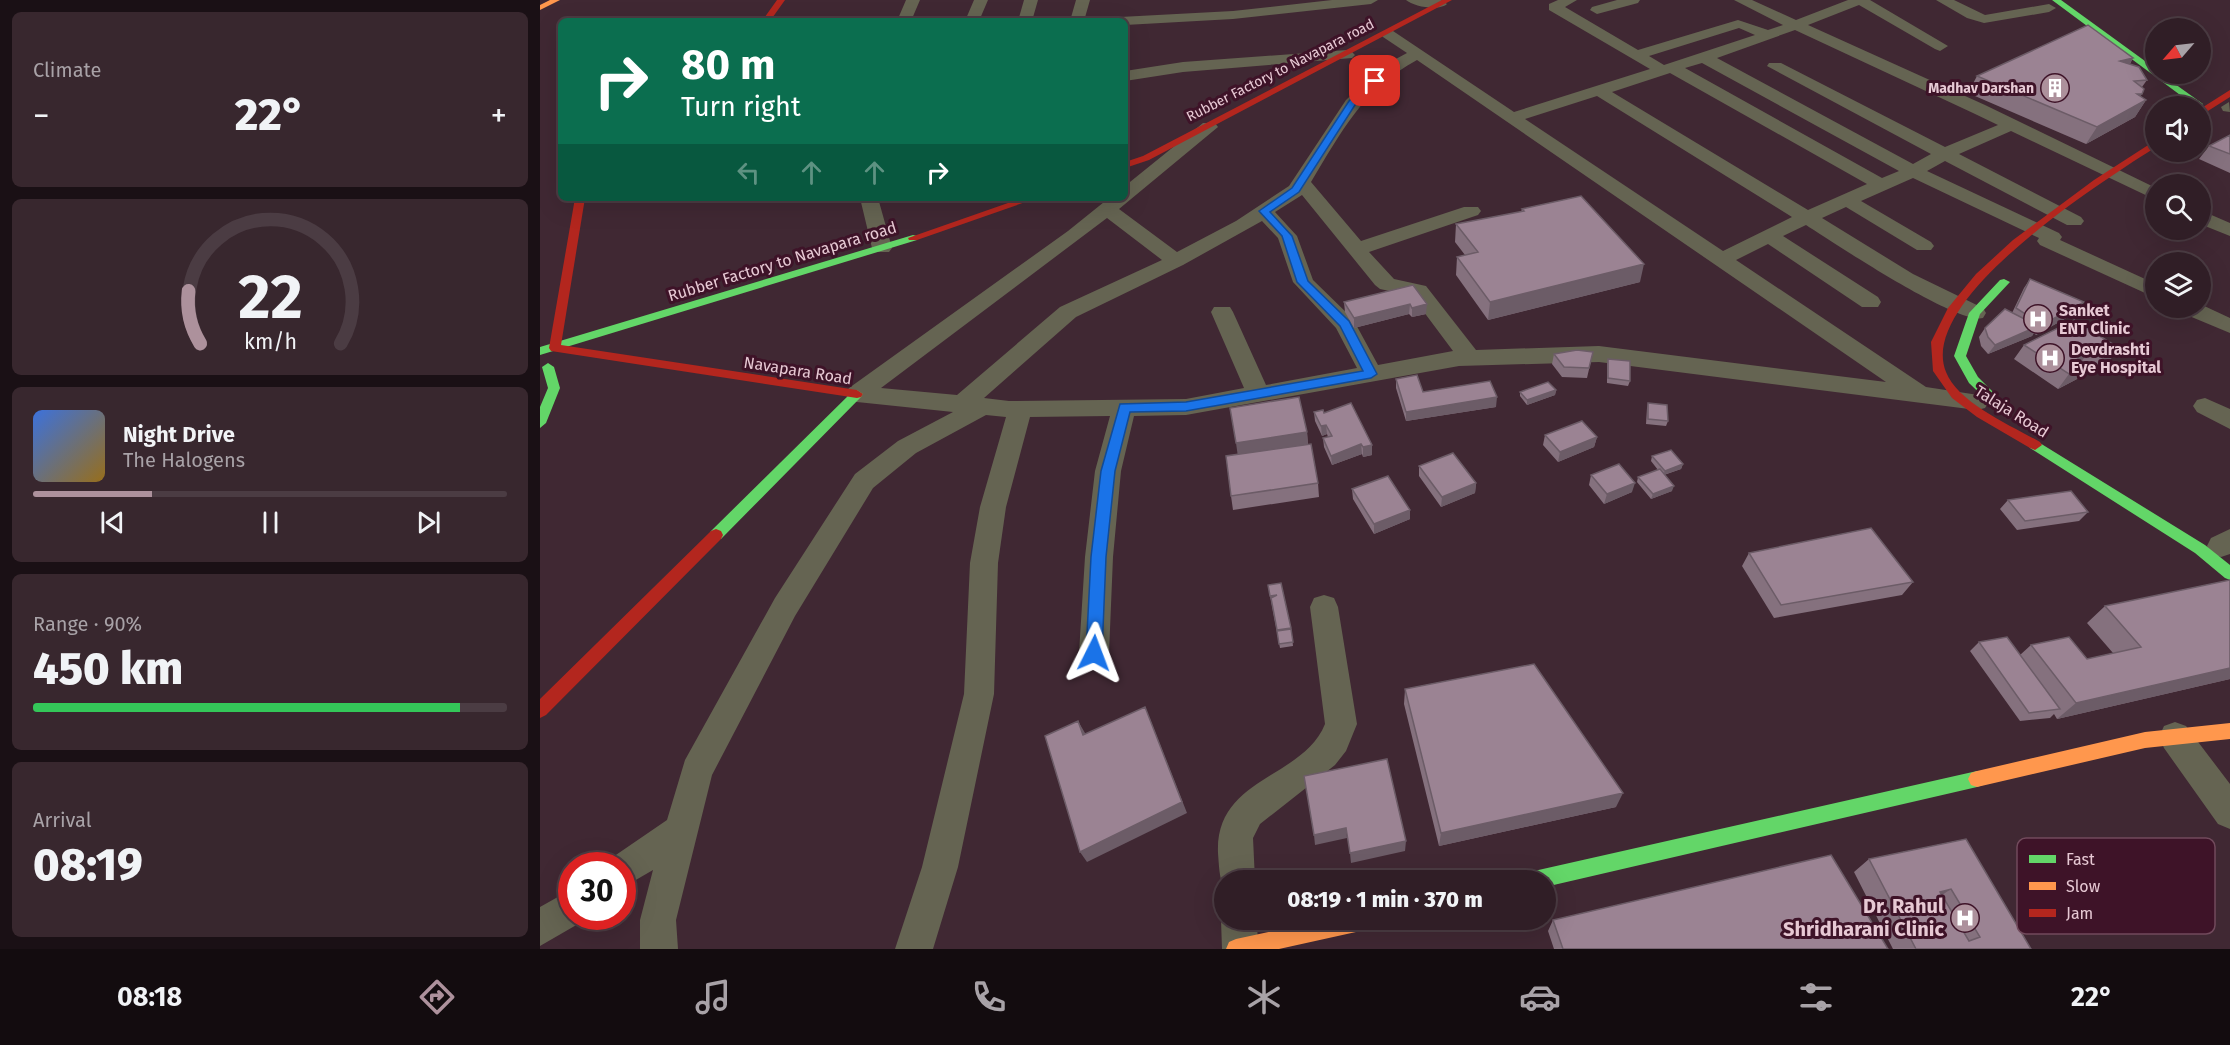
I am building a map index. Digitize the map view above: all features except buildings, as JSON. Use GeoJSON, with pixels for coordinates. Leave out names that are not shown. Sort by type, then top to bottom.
{"type":"FeatureCollection","features":[{"type":"Feature","properties":{"kind":"main road"},"geometry":{"type":"LineString","coordinates":[[540,8],[556,0]]}},
{"type":"Feature","properties":{"kind":"main road"},"geometry":{"type":"LineString","coordinates":[[768,18],[781,0]]}},
{"type":"Feature","properties":{"kind":"main road","name":"Rubber Factory to Navapara road"},"geometry":{"type":"LineString","coordinates":[[1128,164],[1146,158],[1388,34],[1444,2]]}},
{"type":"Feature","properties":{"kind":"main road"},"geometry":{"type":"LineString","coordinates":[[2048,2],[2165,96]]}},
{"type":"Feature","properties":{"kind":"main road"},"geometry":{"type":"LineString","coordinates":[[2048,2],[2176,96]]}},
{"type":"Feature","properties":{"kind":"main road"},"geometry":{"type":"LineString","coordinates":[[2211,112],[2230,103]]}},
{"type":"Feature","properties":{"kind":"main road"},"geometry":{"type":"LineString","coordinates":[[2118,181],[2145,154]]}},
{"type":"Feature","properties":{"kind":"main road"},"geometry":{"type":"LineString","coordinates":[[2042,239],[2054,210],[2118,181],[2153,162]]}},
{"type":"Feature","properties":{"kind":"main road"},"geometry":{"type":"LineString","coordinates":[[540,423],[556,385],[556,378],[544,370],[555,348],[580,201]]}},
{"type":"Feature","properties":{"kind":"main road","name":"Rubber Factory to Navapara road"},"geometry":{"type":"LineString","coordinates":[[540,351],[882,248],[1023,201]]}},
{"type":"Feature","properties":{"kind":"main road"},"geometry":{"type":"LineString","coordinates":[[1964,362],[1935,361],[1936,346],[1955,303],[2042,239],[2078,218]]}},
{"type":"Feature","properties":{"kind":"main road"},"geometry":{"type":"LineString","coordinates":[[1964,362],[1960,356],[1975,313],[2013,273]]}},
{"type":"Feature","properties":{"kind":"main road","name":"Navapara Road"},"geometry":{"type":"LineString","coordinates":[[555,348],[804,388],[857,394]]}},
{"type":"Feature","properties":{"kind":"main road","name":"Talaja Road"},"geometry":{"type":"LineString","coordinates":[[1935,361],[1943,379],[1963,400],[2200,549],[2230,574]]}},
{"type":"Feature","properties":{"kind":"main road","name":"Talaja Road"},"geometry":{"type":"LineString","coordinates":[[1964,362],[1973,380],[2002,408]]}},
{"type":"Feature","properties":{"kind":"main road","name":"Navapara Road"},"geometry":{"type":"LineString","coordinates":[[540,710],[857,394]]}},
{"type":"Feature","properties":{"kind":"main road","name":"Talaja Road"},"geometry":{"type":"LineString","coordinates":[[2037,429],[2227,546]]}},
{"type":"Feature","properties":{"kind":"main road"},"geometry":{"type":"LineString","coordinates":[[1556,875],[2133,743],[2229,730]]}},
{"type":"Feature","properties":{"kind":"main road"},"geometry":{"type":"LineString","coordinates":[[1239,939],[1299,930]]}},
{"type":"Feature","properties":{"kind":"street"},"geometry":{"type":"LineString","coordinates":[[904,18],[913,0]]}},
{"type":"Feature","properties":{"kind":"street"},"geometry":{"type":"LineString","coordinates":[[973,18],[981,0]]}},
{"type":"Feature","properties":{"kind":"street"},"geometry":{"type":"LineString","coordinates":[[1026,18],[1031,0]]}},
{"type":"Feature","properties":{"kind":"street"},"geometry":{"type":"LineString","coordinates":[[1078,18],[1083,0]]}},
{"type":"Feature","properties":{"kind":"street"},"geometry":{"type":"LineString","coordinates":[[1142,20],[1144,0]]}},
{"type":"Feature","properties":{"kind":"street"},"geometry":{"type":"LineString","coordinates":[[1128,21],[1233,15],[1371,0]]}},
{"type":"Feature","properties":{"kind":"street"},"geometry":{"type":"LineString","coordinates":[[1413,0],[1444,2]]}},
{"type":"Feature","properties":{"kind":"street"},"geometry":{"type":"LineString","coordinates":[[1537,0],[1554,7],[1637,55],[1666,68],[1881,185]]}},
{"type":"Feature","properties":{"kind":"street"},"geometry":{"type":"LineString","coordinates":[[1554,7],[1570,0]]}},
{"type":"Feature","properties":{"kind":"street"},"geometry":{"type":"LineString","coordinates":[[1597,9],[1632,0]]}},
{"type":"Feature","properties":{"kind":"street"},"geometry":{"type":"LineString","coordinates":[[1741,0],[2011,125],[2118,181],[2145,191]]}},
{"type":"Feature","properties":{"kind":"street"},"geometry":{"type":"LineString","coordinates":[[1512,118],[1703,57],[1861,0],[1940,46]]}},
{"type":"Feature","properties":{"kind":"street"},"geometry":{"type":"LineString","coordinates":[[1943,0],[1972,15],[1984,18],[2048,2]]}},
{"type":"Feature","properties":{"kind":"street"},"geometry":{"type":"LineString","coordinates":[[1637,55],[1738,24],[1767,35]]}},
{"type":"Feature","properties":{"kind":"street"},"geometry":{"type":"LineString","coordinates":[[1388,34],[1923,395]]}},
{"type":"Feature","properties":{"kind":"street"},"geometry":{"type":"LineString","coordinates":[[659,949],[658,920],[697,771],[785,607],[864,481],[907,447],[974,405],[1068,312],[1176,261],[1296,190],[1352,103],[1387,69],[1417,54]]}},
{"type":"Feature","properties":{"kind":"street"},"geometry":{"type":"LineString","coordinates":[[1128,76],[1183,67],[1347,55]]}},
{"type":"Feature","properties":{"kind":"street"},"geometry":{"type":"LineString","coordinates":[[1703,57],[2042,239],[2145,287]]}},
{"type":"Feature","properties":{"kind":"street"},"geometry":{"type":"LineString","coordinates":[[1775,66],[2054,210],[2078,218]]}},
{"type":"Feature","properties":{"kind":"street"},"geometry":{"type":"LineString","coordinates":[[1598,90],[1906,279],[1975,313]]}},
{"type":"Feature","properties":{"kind":"street"},"geometry":{"type":"LineString","coordinates":[[1128,193],[1212,124]]}},
{"type":"Feature","properties":{"kind":"street"},"geometry":{"type":"LineString","coordinates":[[1720,260],[1808,217],[2011,125]]}},
{"type":"Feature","properties":{"kind":"street"},"geometry":{"type":"LineString","coordinates":[[1301,182],[1387,284],[1419,291],[1470,358]]}},
{"type":"Feature","properties":{"kind":"street"},"geometry":{"type":"LineString","coordinates":[[1847,200],[1924,246]]}},
{"type":"Feature","properties":{"kind":"street"},"geometry":{"type":"LineString","coordinates":[[870,201],[882,248]]}},
{"type":"Feature","properties":{"kind":"street"},"geometry":{"type":"LineString","coordinates":[[857,394],[1114,204],[1176,261]]}},
{"type":"Feature","properties":{"kind":"street"},"geometry":{"type":"LineString","coordinates":[[1264,211],[1287,236],[1303,282],[1345,324],[1371,374]]}},
{"type":"Feature","properties":{"kind":"street"},"geometry":{"type":"LineString","coordinates":[[1358,249],[1471,211]]}},
{"type":"Feature","properties":{"kind":"street"},"geometry":{"type":"LineString","coordinates":[[2211,221],[2230,230]]}},
{"type":"Feature","properties":{"kind":"street"},"geometry":{"type":"LineString","coordinates":[[1769,236],[1870,302]]}},
{"type":"Feature","properties":{"kind":"street"},"geometry":{"type":"LineString","coordinates":[[1222,312],[1258,394]]}},
{"type":"Feature","properties":{"kind":"street"},"geometry":{"type":"LineString","coordinates":[[2211,316],[2228,323]]}},
{"type":"Feature","properties":{"kind":"street"},"geometry":{"type":"LineString","coordinates":[[857,394],[1020,409],[1186,407],[1470,358],[1599,354],[1963,400],[2002,408]]}},
{"type":"Feature","properties":{"kind":"street"},"geometry":{"type":"LineString","coordinates":[[2205,406],[2230,420]]}},
{"type":"Feature","properties":{"kind":"street"},"geometry":{"type":"LineString","coordinates":[[1094,653],[1099,557],[1108,471],[1124,408]]}},
{"type":"Feature","properties":{"kind":"street"},"geometry":{"type":"LineString","coordinates":[[914,949],[940,867],[979,694],[984,563],[993,507],[1020,409]]}},
{"type":"Feature","properties":{"kind":"street"},"geometry":{"type":"LineString","coordinates":[[1238,870],[1238,827],[1248,812],[1322,755],[1339,736],[1341,724],[1324,607]]}},
{"type":"Feature","properties":{"kind":"street"},"geometry":{"type":"LineString","coordinates":[[2175,737],[2230,812]]}},
{"type":"Feature","properties":{"kind":"street"},"geometry":{"type":"LineString","coordinates":[[636,862],[681,831]]}},
{"type":"Feature","properties":{"kind":"street"},"geometry":{"type":"LineString","coordinates":[[540,928],[558,916]]}},
{"type":"Feature","properties":{"kind":"traffic: fast"},"geometry":{"type":"LineString","coordinates":[[2056,0],[2186,96]]}},
{"type":"Feature","properties":{"kind":"traffic: fast"},"geometry":{"type":"LineString","coordinates":[[540,351],[913,238]]}},
{"type":"Feature","properties":{"kind":"traffic: fast"},"geometry":{"type":"LineString","coordinates":[[2000,406],[1973,380],[1960,356],[1975,313],[2004,282]]}},
{"type":"Feature","properties":{"kind":"traffic: fast"},"geometry":{"type":"LineString","coordinates":[[540,423],[554,388],[548,367]]}},
{"type":"Feature","properties":{"kind":"traffic: fast"},"geometry":{"type":"LineString","coordinates":[[716,535],[857,394]]}},
{"type":"Feature","properties":{"kind":"traffic: fast"},"geometry":{"type":"LineString","coordinates":[[2035,445],[2200,549],[2230,574]]}},
{"type":"Feature","properties":{"kind":"traffic: fast"},"geometry":{"type":"LineString","coordinates":[[1556,875],[1977,779]]}},
{"type":"Feature","properties":{"kind":"traffic: slow"},"geometry":{"type":"LineString","coordinates":[[540,8],[556,0]]}},
{"type":"Feature","properties":{"kind":"traffic: slow"},"geometry":{"type":"LineString","coordinates":[[1977,779],[2145,740],[2230,731]]}},
{"type":"Feature","properties":{"kind":"traffic: slow"},"geometry":{"type":"LineString","coordinates":[[1236,949],[1321,930]]}},
{"type":"Feature","properties":{"kind":"traffic: jam"},"geometry":{"type":"LineString","coordinates":[[768,18],[781,0]]}},
{"type":"Feature","properties":{"kind":"traffic: jam"},"geometry":{"type":"LineString","coordinates":[[1128,164],[1146,158],[1448,0]]}},
{"type":"Feature","properties":{"kind":"traffic: jam"},"geometry":{"type":"LineString","coordinates":[[2211,106],[2230,93]]}},
{"type":"Feature","properties":{"kind":"traffic: jam"},"geometry":{"type":"LineString","coordinates":[[2035,445],[1981,414],[1956,395],[1939,371],[1937,342],[1952,310],[1980,276],[2057,210],[2145,150]]}},
{"type":"Feature","properties":{"kind":"traffic: jam"},"geometry":{"type":"LineString","coordinates":[[580,201],[555,348],[857,394]]}},
{"type":"Feature","properties":{"kind":"traffic: jam"},"geometry":{"type":"LineString","coordinates":[[913,238],[1023,201]]}},
{"type":"Feature","properties":{"kind":"traffic: jam"},"geometry":{"type":"LineString","coordinates":[[540,710],[716,535]]}},
{"type":"Feature","properties":{"kind":"place","name":"Madhav Darshan"},"geometry":{"type":"Point","coordinates":[2055,88]}},
{"type":"Feature","properties":{"kind":"place","name":"Sanket ENT Clinic"},"geometry":{"type":"Point","coordinates":[2038,319]}},
{"type":"Feature","properties":{"kind":"place","name":"Devdrashti Eye Hospital"},"geometry":{"type":"Point","coordinates":[2050,358]}},
{"type":"Feature","properties":{"kind":"place","name":"Dr. Rahul Shridharani Clinic"},"geometry":{"type":"Point","coordinates":[1965,918]}},
{"type":"Feature","properties":{"kind":"route"},"geometry":{"type":"LineString","coordinates":[[1094,653],[1099,557],[1108,471],[1124,408],[1186,407],[1371,374],[1345,324],[1303,282],[1287,236],[1264,211],[1296,190],[1352,103],[1375,81]]}}]}
